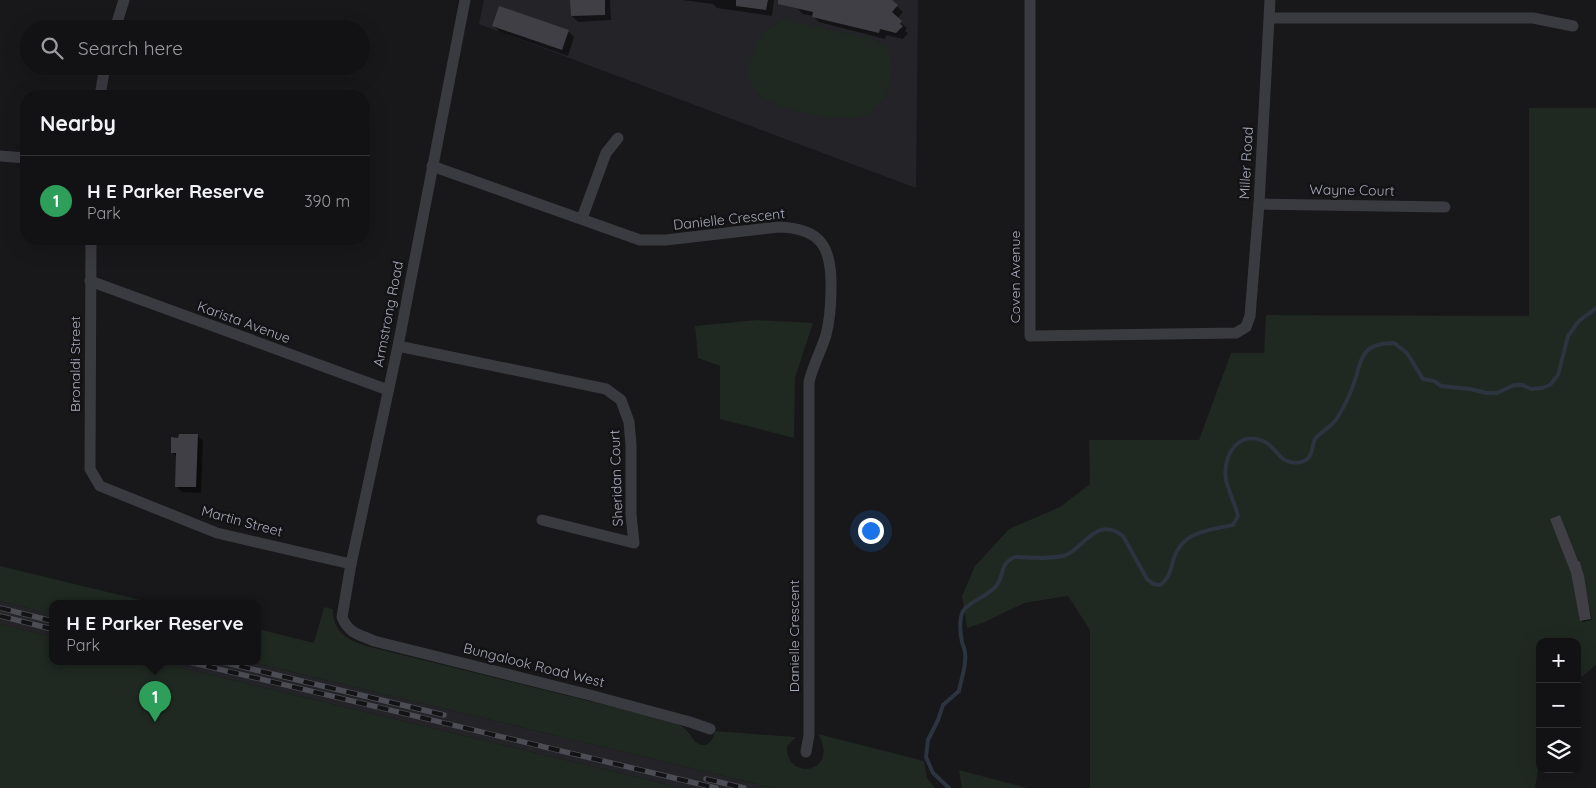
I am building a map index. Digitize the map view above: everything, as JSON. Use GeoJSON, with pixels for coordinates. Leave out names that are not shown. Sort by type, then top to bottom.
{"type":"FeatureCollection","features":[{"type":"Feature","properties":{"kind":"street"},"geometry":{"type":"LineString","coordinates":[[118,20],[124,0]]}},
{"type":"Feature","properties":{"kind":"street","name":"Armstrong Road"},"geometry":{"type":"LineString","coordinates":[[350,631],[342,617],[351,564],[398,346],[465,0]]}},
{"type":"Feature","properties":{"kind":"street","name":"Coven Avenue"},"geometry":{"type":"LineString","coordinates":[[1030,0],[1030,336],[1236,333],[1246,326]]}},
{"type":"Feature","properties":{"kind":"street","name":"Miller Road"},"geometry":{"type":"LineString","coordinates":[[1246,326],[1250,316],[1259,204],[1270,0]]}},
{"type":"Feature","properties":{"kind":"street"},"geometry":{"type":"LineString","coordinates":[[1270,18],[1533,18],[1573,26]]}},
{"type":"Feature","properties":{"kind":"street"},"geometry":{"type":"LineString","coordinates":[[101,90],[104,75]]}},
{"type":"Feature","properties":{"kind":"street"},"geometry":{"type":"LineString","coordinates":[[582,218],[606,153],[618,138]]}},
{"type":"Feature","properties":{"kind":"street"},"geometry":{"type":"LineString","coordinates":[[0,156],[20,158]]}},
{"type":"Feature","properties":{"kind":"street","name":"Danielle Crescent"},"geometry":{"type":"LineString","coordinates":[[432,166],[640,240],[666,240],[778,227],[793,227],[809,232],[819,240],[828,252],[831,275],[831,313],[825,336],[813,366],[810,382],[809,734],[806,752]]}},
{"type":"Feature","properties":{"kind":"street","name":"Wayne Court"},"geometry":{"type":"LineString","coordinates":[[1259,204],[1445,207]]}},
{"type":"Feature","properties":{"kind":"street","name":"Bronaldi Street"},"geometry":{"type":"LineString","coordinates":[[90,245],[90,468],[100,486]]}},
{"type":"Feature","properties":{"kind":"street","name":"Karista Avenue"},"geometry":{"type":"LineString","coordinates":[[90,281],[388,390]]}},
{"type":"Feature","properties":{"kind":"street","name":"Sheridan Court"},"geometry":{"type":"LineString","coordinates":[[398,346],[606,389],[621,400],[629,422],[631,515],[634,543],[542,520]]}},
{"type":"Feature","properties":{"kind":"street","name":"Martin Street"},"geometry":{"type":"LineString","coordinates":[[100,486],[217,533],[351,564]]}},
{"type":"Feature","properties":{"kind":"street","name":"Bungalook Road West"},"geometry":{"type":"LineString","coordinates":[[350,631],[374,641],[599,697],[710,729]]}},
{"type":"Feature","properties":{"kind":"shaded area"},"geometry":{"type":"Polygon","coordinates":[[[484,0],[918,0],[916,188],[479,24],[484,0]]]}},
{"type":"Feature","properties":{"kind":"shaded area"},"geometry":{"type":"Polygon","coordinates":[[[783,19],[876,40],[889,50],[892,66],[890,84],[884,98],[871,113],[855,118],[828,118],[791,110],[765,100],[755,91],[747,74],[750,59],[763,33],[783,19]]]}},
{"type":"Feature","properties":{"kind":"shaded area"},"geometry":{"type":"Polygon","coordinates":[[[1529,108],[1596,108],[1596,665],[1581,678],[1581,638],[1536,638],[1538,773],[1535,788],[1090,788],[1090,630],[1068,596],[1024,603],[985,622],[967,628],[962,596],[975,566],[1009,529],[1060,507],[1090,484],[1089,440],[1199,440],[1231,353],[1264,353],[1266,315],[1529,316],[1529,108]]]}},
{"type":"Feature","properties":{"kind":"shaded area"},"geometry":{"type":"Polygon","coordinates":[[[757,320],[813,323],[795,378],[794,438],[720,419],[720,366],[698,358],[695,326],[757,320]]]}},
{"type":"Feature","properties":{"kind":"shaded area"},"geometry":{"type":"Polygon","coordinates":[[[0,566],[141,600],[49,600],[49,613],[0,601],[0,566]]]}},
{"type":"Feature","properties":{"kind":"shaded area"},"geometry":{"type":"Polygon","coordinates":[[[0,601],[49,613],[49,636],[0,624],[0,601]]]}},
{"type":"Feature","properties":{"kind":"shaded area"},"geometry":{"type":"Polygon","coordinates":[[[324,607],[333,609],[335,624],[342,634],[366,646],[675,722],[685,729],[695,741],[703,745],[711,741],[715,731],[796,737],[787,746],[789,758],[795,765],[802,768],[811,768],[818,764],[823,757],[823,747],[818,734],[924,761],[927,778],[935,788],[773,788],[261,664],[261,630],[314,643],[324,607]]]}},
{"type":"Feature","properties":{"kind":"shaded area"},"geometry":{"type":"Polygon","coordinates":[[[0,624],[49,636],[49,665],[170,665],[682,788],[0,788],[0,624]]]}},
{"type":"Feature","properties":{"kind":"shaded area"},"geometry":{"type":"Polygon","coordinates":[[[261,664],[773,788],[682,788],[170,665],[261,664]]]}},
{"type":"Feature","properties":{"kind":"shaded area"},"geometry":{"type":"Polygon","coordinates":[[[959,770],[1027,788],[962,788],[959,770]]]}},
{"type":"Feature","properties":{"kind":"building"},"geometry":{"type":"Polygon","coordinates":[[[570,0],[605,0],[605,15],[571,16],[570,0]]]}},
{"type":"Feature","properties":{"kind":"building"},"geometry":{"type":"Polygon","coordinates":[[[736,0],[768,0],[766,10],[736,6],[736,0]]]}},
{"type":"Feature","properties":{"kind":"building"},"geometry":{"type":"Polygon","coordinates":[[[778,0],[892,0],[898,5],[892,12],[902,21],[900,24],[903,26],[896,33],[880,29],[879,33],[812,17],[813,12],[778,4],[778,0]]]}},
{"type":"Feature","properties":{"kind":"building"},"geometry":{"type":"Polygon","coordinates":[[[499,6],[569,30],[562,50],[492,26],[499,6]]]}},
{"type":"Feature","properties":{"kind":"building"},"geometry":{"type":"Polygon","coordinates":[[[179,434],[198,434],[196,487],[175,487],[176,453],[171,453],[171,437],[178,438],[179,434]]]}},
{"type":"Feature","properties":{"kind":"building"},"geometry":{"type":"Polygon","coordinates":[[[1560,515],[1580,562],[1591,619],[1580,621],[1571,573],[1550,519],[1560,515]]]}},
{"type":"Feature","properties":{"kind":"waterway"},"geometry":{"type":"LineString","coordinates":[[949,788],[933,773],[926,757],[928,740],[943,705],[959,691],[965,662],[965,652],[960,631],[963,611],[997,585],[1004,566],[1010,560],[1015,557],[1060,557],[1073,551],[1098,531],[1114,530],[1123,536],[1147,579],[1153,584],[1160,585],[1167,578],[1181,544],[1202,532],[1233,525],[1238,516],[1226,480],[1225,471],[1234,447],[1247,439],[1256,439],[1271,446],[1282,458],[1288,461],[1298,463],[1307,459],[1315,439],[1335,421],[1342,409],[1351,390],[1361,360],[1372,347],[1394,343],[1407,353],[1423,379],[1434,381],[1441,386],[1487,393],[1497,393],[1514,385],[1522,385],[1531,389],[1542,388],[1550,385],[1558,375],[1568,336],[1579,321],[1596,308]]}},
{"type":"Feature","properties":{"kind":"railway"},"geometry":{"type":"LineString","coordinates":[[0,608],[49,620]]}},
{"type":"Feature","properties":{"kind":"railway"},"geometry":{"type":"LineString","coordinates":[[0,616],[49,628]]}},
{"type":"Feature","properties":{"kind":"railway"},"geometry":{"type":"LineString","coordinates":[[202,665],[716,788]]}},
{"type":"Feature","properties":{"kind":"railway"},"geometry":{"type":"LineString","coordinates":[[235,665],[444,715]]}},
{"type":"Feature","properties":{"kind":"railway"},"geometry":{"type":"LineString","coordinates":[[706,779],[744,788]]}},
{"type":"Feature","properties":{"kind":"place","name":"H E Parker Reserve"},"geometry":{"type":"Point","coordinates":[155,722]}}]}
